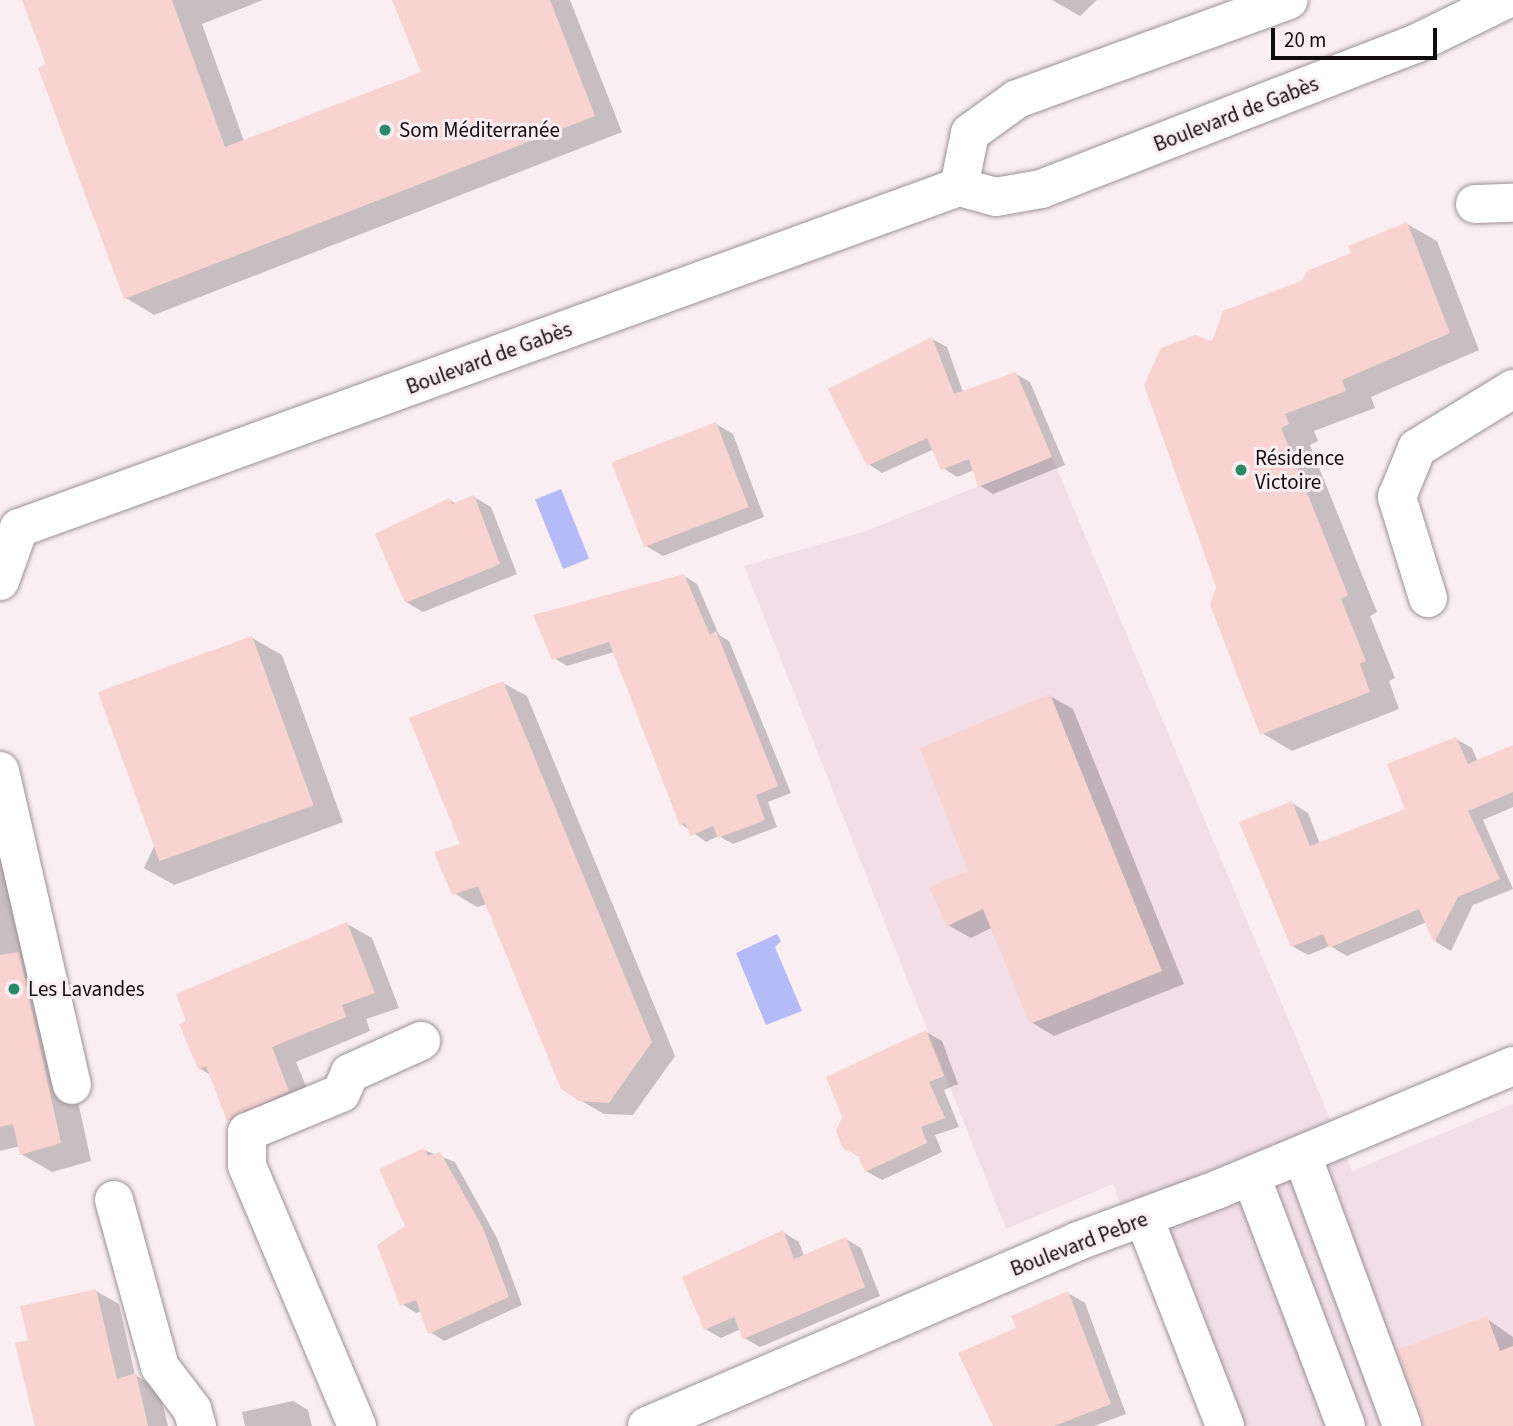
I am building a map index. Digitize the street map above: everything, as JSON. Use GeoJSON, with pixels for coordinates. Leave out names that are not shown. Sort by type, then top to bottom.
{"type":"FeatureCollection","features":[{"type":"Feature","properties":{"kind":"street"},"geometry":{"type":"LineString","coordinates":[[959,187],[970,133],[1017,99],[1289,0]]}},
{"type":"Feature","properties":{"kind":"street","name":"Boulevard de Gabès"},"geometry":{"type":"LineString","coordinates":[[0,581],[10,523],[959,187],[996,197],[1041,189],[1415,44],[1505,0]]}},
{"type":"Feature","properties":{"kind":"street"},"geometry":{"type":"LineString","coordinates":[[1475,204],[1513,203]]}},
{"type":"Feature","properties":{"kind":"street"},"geometry":{"type":"LineString","coordinates":[[1427,598],[1397,497],[1417,448],[1513,389]]}},
{"type":"Feature","properties":{"kind":"street"},"geometry":{"type":"LineString","coordinates":[[0,771],[72,1085]]}},
{"type":"Feature","properties":{"kind":"street"},"geometry":{"type":"LineString","coordinates":[[357,1426],[247,1165],[247,1132],[341,1093],[350,1073],[421,1041]]}},
{"type":"Feature","properties":{"kind":"street","name":"Boulevard Pebre"},"geometry":{"type":"LineString","coordinates":[[647,1426],[711,1414],[1079,1241],[1251,1176],[1513,1066]]}},
{"type":"Feature","properties":{"kind":"street"},"geometry":{"type":"LineString","coordinates":[[1302,1155],[1402,1426]]}},
{"type":"Feature","properties":{"kind":"street"},"geometry":{"type":"LineString","coordinates":[[1251,1176],[1346,1426]]}},
{"type":"Feature","properties":{"kind":"street"},"geometry":{"type":"LineString","coordinates":[[114,1200],[160,1367],[192,1409],[197,1426]]}},
{"type":"Feature","properties":{"kind":"street"},"geometry":{"type":"LineString","coordinates":[[1144,1218],[1225,1426]]}},
{"type":"Feature","properties":{"kind":"shaded area"},"geometry":{"type":"Polygon","coordinates":[[[1052,457],[1352,1171],[1513,1104],[1513,1426],[1204,1426],[1113,1184],[1006,1229],[744,566],[866,531],[1052,457]]]}},
{"type":"Feature","properties":{"kind":"water"},"geometry":{"type":"Polygon","coordinates":[[[561,489],[589,559],[563,569],[535,499],[561,489]]]}},
{"type":"Feature","properties":{"kind":"water"},"geometry":{"type":"Polygon","coordinates":[[[777,934],[781,941],[775,947],[802,1011],[766,1025],[736,953],[777,934]]]}},
{"type":"Feature","properties":{"kind":"building"},"geometry":{"type":"Polygon","coordinates":[[[22,0],[172,0],[225,147],[421,72],[392,0],[550,0],[595,116],[124,299],[38,68],[46,64],[22,0]]]}},
{"type":"Feature","properties":{"kind":"building","name":"Résidence Victoire"},"geometry":{"type":"Polygon","coordinates":[[[1407,222],[1450,333],[1342,380],[1346,391],[1285,414],[1289,424],[1281,428],[1348,595],[1341,599],[1366,661],[1360,664],[1370,692],[1260,735],[1210,605],[1216,587],[1144,385],[1161,348],[1195,335],[1212,341],[1223,311],[1303,280],[1307,271],[1351,253],[1348,246],[1407,222]]]}},
{"type":"Feature","properties":{"kind":"building"},"geometry":{"type":"Polygon","coordinates":[[[932,337],[954,394],[1016,372],[1052,457],[978,487],[969,459],[941,470],[927,438],[867,466],[828,389],[932,337]]]}},
{"type":"Feature","properties":{"kind":"building"},"geometry":{"type":"Polygon","coordinates":[[[716,422],[749,507],[644,547],[611,462],[716,422]]]}},
{"type":"Feature","properties":{"kind":"building"},"geometry":{"type":"Polygon","coordinates":[[[474,495],[500,564],[405,603],[375,534],[449,498],[452,504],[474,495]]]}},
{"type":"Feature","properties":{"kind":"building"},"geometry":{"type":"Polygon","coordinates":[[[684,574],[710,635],[716,631],[778,786],[756,795],[765,820],[718,838],[713,826],[691,836],[685,823],[680,826],[609,642],[552,660],[533,615],[684,574]]]}},
{"type":"Feature","properties":{"kind":"building"},"geometry":{"type":"Polygon","coordinates":[[[252,636],[314,805],[159,861],[98,692],[252,636]]]}},
{"type":"Feature","properties":{"kind":"building"},"geometry":{"type":"Polygon","coordinates":[[[503,681],[652,1042],[609,1103],[579,1101],[561,1089],[478,886],[452,895],[434,852],[460,844],[409,718],[503,681]]]}},
{"type":"Feature","properties":{"kind":"building"},"geometry":{"type":"Polygon","coordinates":[[[1050,694],[1162,971],[1030,1024],[983,909],[947,926],[929,887],[968,871],[920,748],[1050,694]]]}},
{"type":"Feature","properties":{"kind":"building"},"geometry":{"type":"Polygon","coordinates":[[[1456,737],[1468,764],[1513,745],[1513,792],[1468,811],[1500,879],[1458,897],[1434,943],[1419,909],[1329,948],[1323,934],[1291,947],[1239,822],[1292,801],[1310,846],[1405,809],[1387,764],[1456,737]]]}},
{"type":"Feature","properties":{"kind":"building"},"geometry":{"type":"Polygon","coordinates":[[[347,922],[375,993],[342,1005],[346,1017],[272,1047],[289,1091],[227,1121],[206,1066],[198,1069],[179,1024],[186,1021],[176,994],[347,922]]]}},
{"type":"Feature","properties":{"kind":"building","name":"Les Lavandes"},"geometry":{"type":"Polygon","coordinates":[[[19,952],[61,1143],[20,1155],[13,1124],[0,1127],[0,955],[19,952]]]}},
{"type":"Feature","properties":{"kind":"building"},"geometry":{"type":"Polygon","coordinates":[[[926,1030],[944,1076],[929,1082],[945,1118],[921,1127],[927,1143],[865,1172],[858,1155],[843,1149],[836,1131],[842,1117],[826,1077],[926,1030]]]}},
{"type":"Feature","properties":{"kind":"building"},"geometry":{"type":"Polygon","coordinates":[[[424,1148],[428,1156],[440,1152],[483,1228],[509,1297],[428,1334],[416,1300],[400,1306],[377,1245],[405,1226],[379,1169],[424,1148]]]}},
{"type":"Feature","properties":{"kind":"building"},"geometry":{"type":"Polygon","coordinates":[[[783,1230],[794,1259],[846,1237],[865,1287],[743,1339],[734,1317],[704,1330],[682,1277],[783,1230]]]}},
{"type":"Feature","properties":{"kind":"building"},"geometry":{"type":"Polygon","coordinates":[[[96,1289],[117,1379],[136,1373],[148,1426],[35,1426],[15,1343],[28,1340],[20,1306],[96,1289]]]}},
{"type":"Feature","properties":{"kind":"building"},"geometry":{"type":"Polygon","coordinates":[[[1068,1291],[1111,1404],[1054,1426],[993,1426],[958,1353],[1016,1328],[1011,1316],[1068,1291]]]}},
{"type":"Feature","properties":{"kind":"building"},"geometry":{"type":"Polygon","coordinates":[[[1487,1316],[1500,1351],[1513,1346],[1513,1426],[1425,1426],[1397,1350],[1487,1316]]]}},
{"type":"Feature","properties":{"kind":"place","name":"Som Méditerranée"},"geometry":{"type":"Point","coordinates":[385,130]}},
{"type":"Feature","properties":{"kind":"place","name":"Résidence Victoire"},"geometry":{"type":"Point","coordinates":[1241,470]}},
{"type":"Feature","properties":{"kind":"place","name":"Les Lavandes"},"geometry":{"type":"Point","coordinates":[14,989]}}]}
